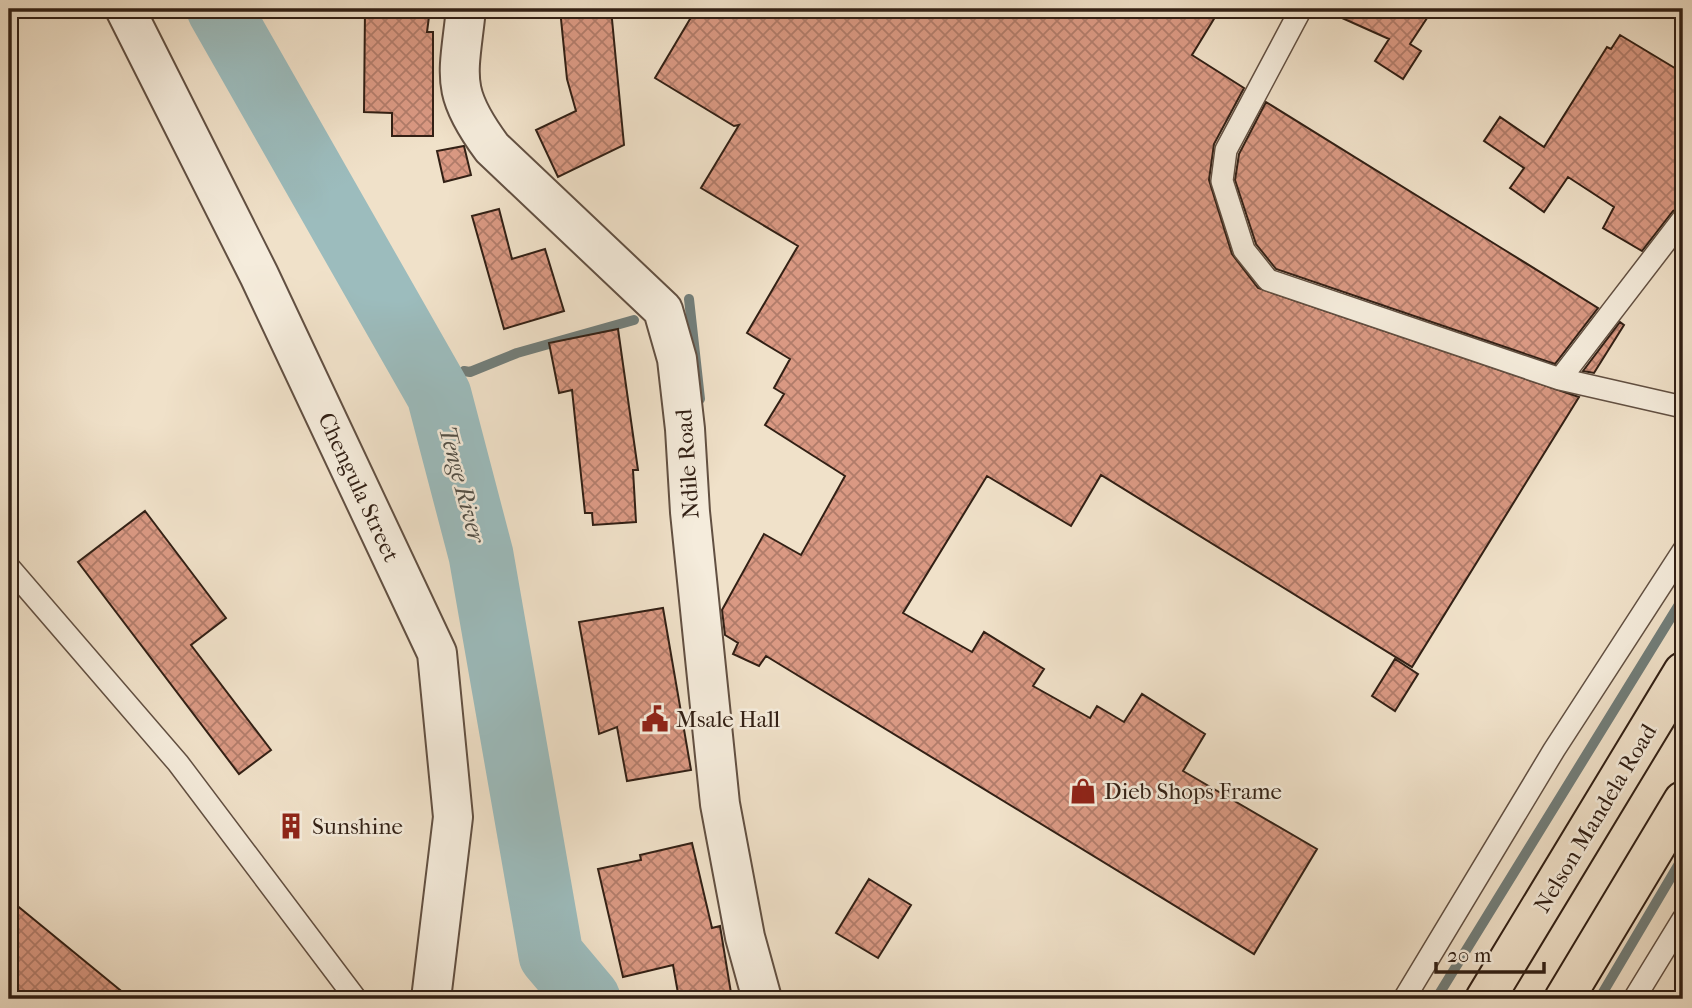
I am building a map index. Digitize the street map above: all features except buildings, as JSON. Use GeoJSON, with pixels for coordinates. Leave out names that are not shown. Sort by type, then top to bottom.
{"type":"FeatureCollection","features":[{"type":"Feature","properties":{"kind":"main road","name":"Nelson Mandela Road"},"geometry":{"type":"LineString","coordinates":[[1485,999],[1683,673]]}},
{"type":"Feature","properties":{"kind":"main road"},"geometry":{"type":"LineString","coordinates":[[1564,999],[1683,802]]}},
{"type":"Feature","properties":{"kind":"street","name":"Chengula Street"},"geometry":{"type":"LineString","coordinates":[[125,9],[259,275],[437,653],[453,817],[432,999]]}},
{"type":"Feature","properties":{"kind":"street","name":"Ndile Road"},"geometry":{"type":"LineString","coordinates":[[466,9],[458,79],[463,105],[475,125],[492,148],[663,310],[677,359],[720,804],[745,937],[762,999]]}},
{"type":"Feature","properties":{"kind":"lane"},"geometry":{"type":"LineString","coordinates":[[1301,9],[1226,150],[1222,181],[1244,250],[1268,280],[1560,379],[1683,407]]}},
{"type":"Feature","properties":{"kind":"lane"},"geometry":{"type":"LineString","coordinates":[[1560,379],[1683,219]]}},
{"type":"Feature","properties":{"kind":"lane"},"geometry":{"type":"LineString","coordinates":[[1404,999],[1555,750],[1683,551]]}},
{"type":"Feature","properties":{"kind":"lane"},"geometry":{"type":"LineString","coordinates":[[9,567],[178,764],[356,999]]}},
{"type":"Feature","properties":{"kind":"lane"},"geometry":{"type":"LineString","coordinates":[[1634,999],[1683,919]]}},
{"type":"Feature","properties":{"kind":"waterway","name":"Tenge River"},"geometry":{"type":"LineString","coordinates":[[219,9],[439,395],[481,555],[551,955],[588,999]]}},
{"type":"Feature","properties":{"kind":"waterway"},"geometry":{"type":"LineString","coordinates":[[689,299],[700,399]]}},
{"type":"Feature","properties":{"kind":"waterway"},"geometry":{"type":"LineString","coordinates":[[439,395],[464,371],[470,372],[517,353],[634,320]]}},
{"type":"Feature","properties":{"kind":"waterway"},"geometry":{"type":"LineString","coordinates":[[1436,999],[1683,598]]}},
{"type":"Feature","properties":{"kind":"waterway"},"geometry":{"type":"LineString","coordinates":[[1599,999],[1683,857]]}},
{"type":"Feature","properties":{"kind":"place","name":"Msale Hall"},"geometry":{"type":"Point","coordinates":[655,719]}},
{"type":"Feature","properties":{"kind":"place","name":"Dieb Shops Frame"},"geometry":{"type":"Point","coordinates":[1083,791]}},
{"type":"Feature","properties":{"kind":"place","name":"Sunshine"},"geometry":{"type":"Point","coordinates":[291,826]}}]}
